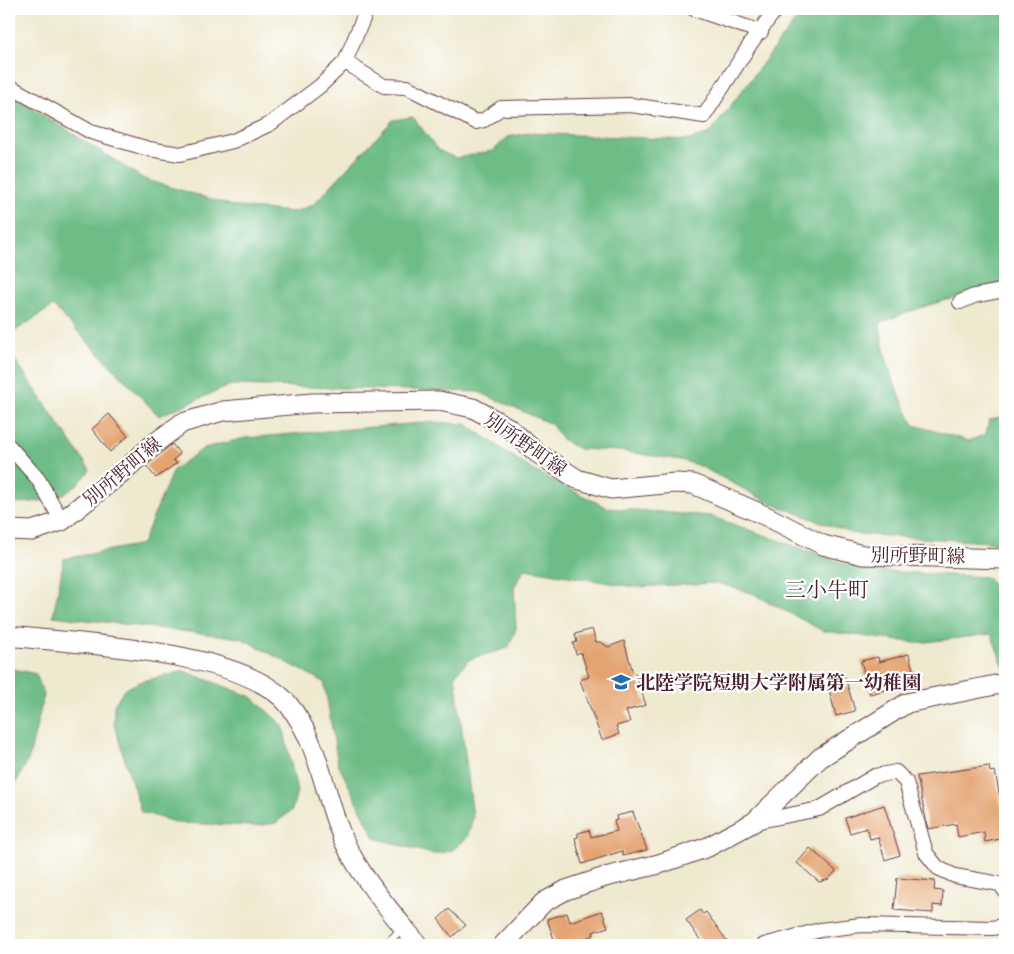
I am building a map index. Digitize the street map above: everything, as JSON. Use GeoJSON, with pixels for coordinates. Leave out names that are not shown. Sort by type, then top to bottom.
{"type":"FeatureCollection","features":[{"type":"Feature","properties":{"kind":"street"},"geometry":{"type":"LineString","coordinates":[[9,86],[91,132],[148,149],[180,154],[233,141],[270,124],[320,86],[345,62],[367,9]]}},
{"type":"Feature","properties":{"kind":"street"},"geometry":{"type":"LineString","coordinates":[[694,9],[761,32]]}},
{"type":"Feature","properties":{"kind":"street"},"geometry":{"type":"LineString","coordinates":[[345,62],[384,86],[407,87],[476,122],[484,120],[501,108],[631,105],[704,116],[753,40],[761,32],[776,9]]}},
{"type":"Feature","properties":{"kind":"street"},"geometry":{"type":"LineString","coordinates":[[960,302],[974,296],[1005,290]]}},
{"type":"Feature","properties":{"kind":"street","name":"別所野町線"},"geometry":{"type":"LineString","coordinates":[[9,530],[32,531],[62,521],[151,446],[182,423],[223,411],[312,403],[439,401],[473,408],[509,428],[537,453],[577,479],[611,489],[675,483],[693,484],[766,516],[823,545],[863,555],[1005,558]]}},
{"type":"Feature","properties":{"kind":"street"},"geometry":{"type":"LineString","coordinates":[[9,446],[38,479],[62,521]]}},
{"type":"Feature","properties":{"kind":"street"},"geometry":{"type":"LineString","coordinates":[[9,636],[196,659],[226,668],[271,688],[288,704],[316,753],[348,850],[370,884],[418,945]]}},
{"type":"Feature","properties":{"kind":"street"},"geometry":{"type":"LineString","coordinates":[[503,945],[544,902],[566,890],[605,877],[659,864],[708,847],[754,822],[820,758],[907,703],[1005,683]]}},
{"type":"Feature","properties":{"kind":"street"},"geometry":{"type":"LineString","coordinates":[[754,822],[819,809],[875,776],[896,772],[906,782],[926,853],[938,868],[955,876],[1000,884],[1005,891]]}},
{"type":"Feature","properties":{"kind":"street"},"geometry":{"type":"LineString","coordinates":[[764,945],[820,930],[861,925],[992,928],[1005,926]]}},
{"type":"Feature","properties":{"kind":"lane"},"geometry":{"type":"LineString","coordinates":[[386,945],[403,927]]}},
{"type":"Feature","properties":{"kind":"green space"},"geometry":{"type":"Polygon","coordinates":[[[804,9],[1005,9],[1005,292],[957,298],[910,311],[880,323],[884,351],[888,363],[914,425],[969,441],[986,434],[989,420],[1005,417],[1005,543],[854,534],[772,504],[700,466],[681,460],[620,451],[579,449],[563,440],[551,424],[479,392],[231,385],[159,416],[53,306],[9,335],[9,93],[144,179],[237,207],[294,212],[313,205],[393,120],[413,117],[438,150],[455,158],[493,151],[508,137],[528,133],[689,140],[710,133],[804,9]]]}},
{"type":"Feature","properties":{"kind":"green space"},"geometry":{"type":"Polygon","coordinates":[[[9,351],[90,470],[72,489],[54,498],[9,504],[9,351]]]}},
{"type":"Feature","properties":{"kind":"green space"},"geometry":{"type":"Polygon","coordinates":[[[432,422],[466,424],[534,471],[608,508],[710,516],[863,570],[985,577],[1005,592],[1005,670],[991,634],[918,643],[823,631],[754,594],[717,583],[635,587],[525,569],[514,587],[516,629],[508,648],[470,659],[455,675],[473,817],[467,838],[451,851],[432,854],[375,838],[338,764],[324,682],[241,638],[53,616],[64,559],[142,544],[173,470],[204,448],[245,438],[432,422]]]}},
{"type":"Feature","properties":{"kind":"green space"},"geometry":{"type":"Polygon","coordinates":[[[9,668],[36,674],[44,695],[29,758],[9,796],[9,668]]]}},
{"type":"Feature","properties":{"kind":"green space"},"geometry":{"type":"Polygon","coordinates":[[[184,671],[252,697],[283,726],[297,791],[292,810],[276,823],[256,826],[178,823],[141,812],[114,724],[114,705],[125,689],[142,681],[184,671]]]}},
{"type":"Feature","properties":{"kind":"building"},"geometry":{"type":"Polygon","coordinates":[[[109,414],[128,436],[110,452],[92,429],[109,414]]]}},
{"type":"Feature","properties":{"kind":"building"},"geometry":{"type":"Polygon","coordinates":[[[172,444],[180,454],[173,460],[177,463],[156,478],[146,466],[172,444]]]}},
{"type":"Feature","properties":{"kind":"building"},"geometry":{"type":"Polygon","coordinates":[[[592,629],[596,642],[601,642],[608,647],[624,641],[633,673],[635,673],[646,705],[626,711],[630,722],[616,726],[619,734],[602,740],[580,680],[589,677],[581,652],[576,654],[573,643],[577,642],[575,634],[592,629]]]}},
{"type":"Feature","properties":{"kind":"building"},"geometry":{"type":"Polygon","coordinates":[[[909,654],[916,681],[870,694],[861,661],[878,657],[879,662],[909,654]]]}},
{"type":"Feature","properties":{"kind":"building"},"geometry":{"type":"Polygon","coordinates":[[[845,677],[855,711],[836,716],[827,682],[845,677]]]}},
{"type":"Feature","properties":{"kind":"building"},"geometry":{"type":"Polygon","coordinates":[[[989,766],[990,772],[995,771],[1005,825],[1005,838],[985,842],[984,832],[958,837],[956,824],[928,829],[917,776],[989,766]]]}},
{"type":"Feature","properties":{"kind":"building"},"geometry":{"type":"Polygon","coordinates":[[[884,805],[900,855],[885,860],[878,837],[870,839],[867,828],[850,833],[845,818],[884,805]]]}},
{"type":"Feature","properties":{"kind":"building"},"geometry":{"type":"Polygon","coordinates":[[[633,812],[647,850],[623,856],[622,851],[582,864],[575,838],[578,837],[578,833],[589,830],[591,837],[617,831],[614,821],[617,820],[616,816],[633,812]]]}},
{"type":"Feature","properties":{"kind":"building"},"geometry":{"type":"Polygon","coordinates":[[[810,848],[836,871],[829,879],[819,882],[797,863],[810,848]]]}},
{"type":"Feature","properties":{"kind":"building"},"geometry":{"type":"Polygon","coordinates":[[[897,878],[935,881],[934,890],[943,891],[942,906],[933,905],[933,913],[894,910],[897,878]]]}},
{"type":"Feature","properties":{"kind":"building"},"geometry":{"type":"Polygon","coordinates":[[[449,909],[466,925],[452,937],[438,919],[449,909]]]}},
{"type":"Feature","properties":{"kind":"building"},"geometry":{"type":"Polygon","coordinates":[[[700,910],[703,914],[706,912],[730,945],[704,945],[686,920],[700,910]]]}},
{"type":"Feature","properties":{"kind":"building"},"geometry":{"type":"Polygon","coordinates":[[[602,911],[608,927],[593,932],[594,935],[564,945],[556,945],[547,919],[567,913],[570,922],[602,911]]]}},
{"type":"Feature","properties":{"kind":"place","name":"北陸学院短期大学附属第一幼稚園"},"geometry":{"type":"Point","coordinates":[621,682]}},
{"type":"Feature","properties":{"kind":"district","name":"三小牛町"},"geometry":{"type":"Point","coordinates":[827,590]}}]}
